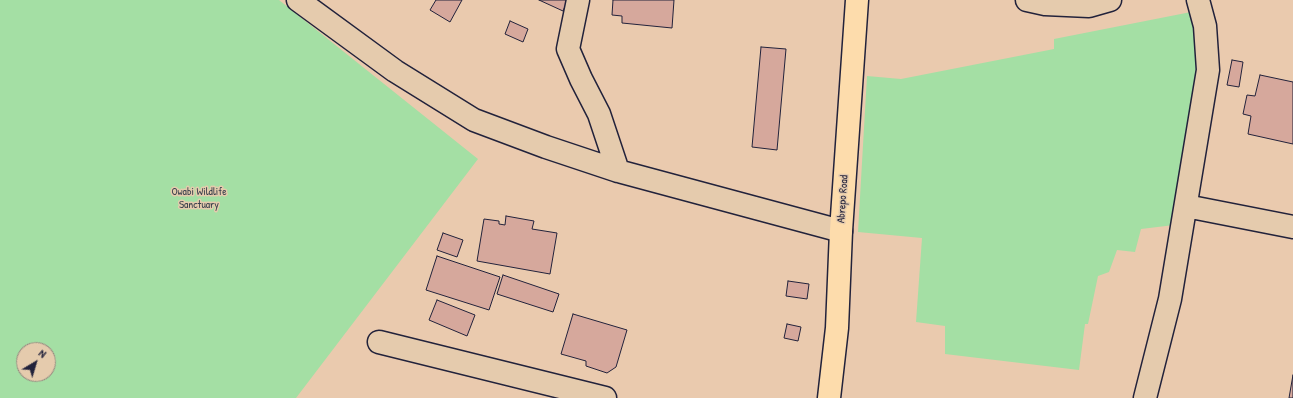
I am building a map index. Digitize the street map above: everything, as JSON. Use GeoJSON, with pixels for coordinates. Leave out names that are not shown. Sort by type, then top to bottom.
{"type":"FeatureCollection","features":[{"type":"Feature","properties":{"kind":"main road","name":"Abrepo Road"},"geometry":{"type":"LineString","coordinates":[[829,398],[837,328],[841,231],[856,0]]}},
{"type":"Feature","properties":{"kind":"street"},"geometry":{"type":"LineString","coordinates":[[298,0],[395,71],[474,120],[546,147],[618,171],[841,231]]}},
{"type":"Feature","properties":{"kind":"street"},"geometry":{"type":"LineString","coordinates":[[578,0],[568,49],[599,114],[618,171]]}},
{"type":"Feature","properties":{"kind":"street"},"geometry":{"type":"LineString","coordinates":[[1027,0],[1045,4],[1089,6],[1110,0]]}},
{"type":"Feature","properties":{"kind":"street"},"geometry":{"type":"LineString","coordinates":[[1145,398],[1170,299],[1208,70],[1205,26],[1198,0]]}},
{"type":"Feature","properties":{"kind":"street"},"geometry":{"type":"LineString","coordinates":[[1186,206],[1293,227]]}},
{"type":"Feature","properties":{"kind":"street"},"geometry":{"type":"LineString","coordinates":[[378,342],[605,398]]}},
{"type":"Feature","properties":{"kind":"green space","name":"Owabi Wildlife Sanctuary"},"geometry":{"type":"Polygon","coordinates":[[[0,0],[279,0],[478,159],[296,398],[0,398],[0,0]]]}},
{"type":"Feature","properties":{"kind":"green space"},"geometry":{"type":"Polygon","coordinates":[[[1191,12],[1197,40],[1196,74],[1190,139],[1174,225],[1141,229],[1135,252],[1117,250],[1109,272],[1098,276],[1088,324],[1085,324],[1079,370],[945,354],[945,326],[916,322],[922,238],[858,232],[867,76],[901,79],[1054,49],[1054,39],[1191,12]]]}},
{"type":"Feature","properties":{"kind":"building"},"geometry":{"type":"Polygon","coordinates":[[[436,0],[462,0],[450,22],[430,10],[436,0]]]}},
{"type":"Feature","properties":{"kind":"building"},"geometry":{"type":"Polygon","coordinates":[[[539,0],[568,0],[563,11],[539,0]]]}},
{"type":"Feature","properties":{"kind":"building"},"geometry":{"type":"Polygon","coordinates":[[[613,0],[674,0],[672,28],[622,23],[622,16],[612,15],[613,0]]]}},
{"type":"Feature","properties":{"kind":"building"},"geometry":{"type":"Polygon","coordinates":[[[510,21],[528,29],[523,42],[505,34],[510,21]]]}},
{"type":"Feature","properties":{"kind":"building"},"geometry":{"type":"Polygon","coordinates":[[[761,47],[786,49],[777,150],[752,147],[761,47]]]}},
{"type":"Feature","properties":{"kind":"building"},"geometry":{"type":"Polygon","coordinates":[[[1232,60],[1243,62],[1239,87],[1227,85],[1232,60]]]}},
{"type":"Feature","properties":{"kind":"building"},"geometry":{"type":"Polygon","coordinates":[[[1260,75],[1293,82],[1293,144],[1248,134],[1251,116],[1243,114],[1247,95],[1255,96],[1260,75]]]}},
{"type":"Feature","properties":{"kind":"building"},"geometry":{"type":"Polygon","coordinates":[[[506,216],[534,221],[532,229],[557,233],[550,274],[477,261],[484,219],[499,221],[499,224],[505,225],[506,216]]]}},
{"type":"Feature","properties":{"kind":"building"},"geometry":{"type":"Polygon","coordinates":[[[443,233],[463,240],[457,257],[437,250],[443,233]]]}},
{"type":"Feature","properties":{"kind":"building"},"geometry":{"type":"Polygon","coordinates":[[[437,256],[500,277],[489,310],[426,290],[437,256]]]}},
{"type":"Feature","properties":{"kind":"building"},"geometry":{"type":"Polygon","coordinates":[[[503,275],[559,294],[553,312],[497,294],[503,275]]]}},
{"type":"Feature","properties":{"kind":"building"},"geometry":{"type":"Polygon","coordinates":[[[788,281],[809,284],[807,299],[786,296],[788,281]]]}},
{"type":"Feature","properties":{"kind":"building"},"geometry":{"type":"Polygon","coordinates":[[[437,300],[475,315],[467,336],[429,320],[437,300]]]}},
{"type":"Feature","properties":{"kind":"building"},"geometry":{"type":"Polygon","coordinates":[[[573,314],[627,330],[616,367],[607,373],[586,366],[586,361],[561,354],[573,314]]]}},
{"type":"Feature","properties":{"kind":"building"},"geometry":{"type":"Polygon","coordinates":[[[787,324],[801,327],[798,341],[784,338],[787,324]]]}},
{"type":"Feature","properties":{"kind":"building"},"geometry":{"type":"Polygon","coordinates":[[[1293,375],[1293,398],[1289,398],[1293,375]]]}}]}
